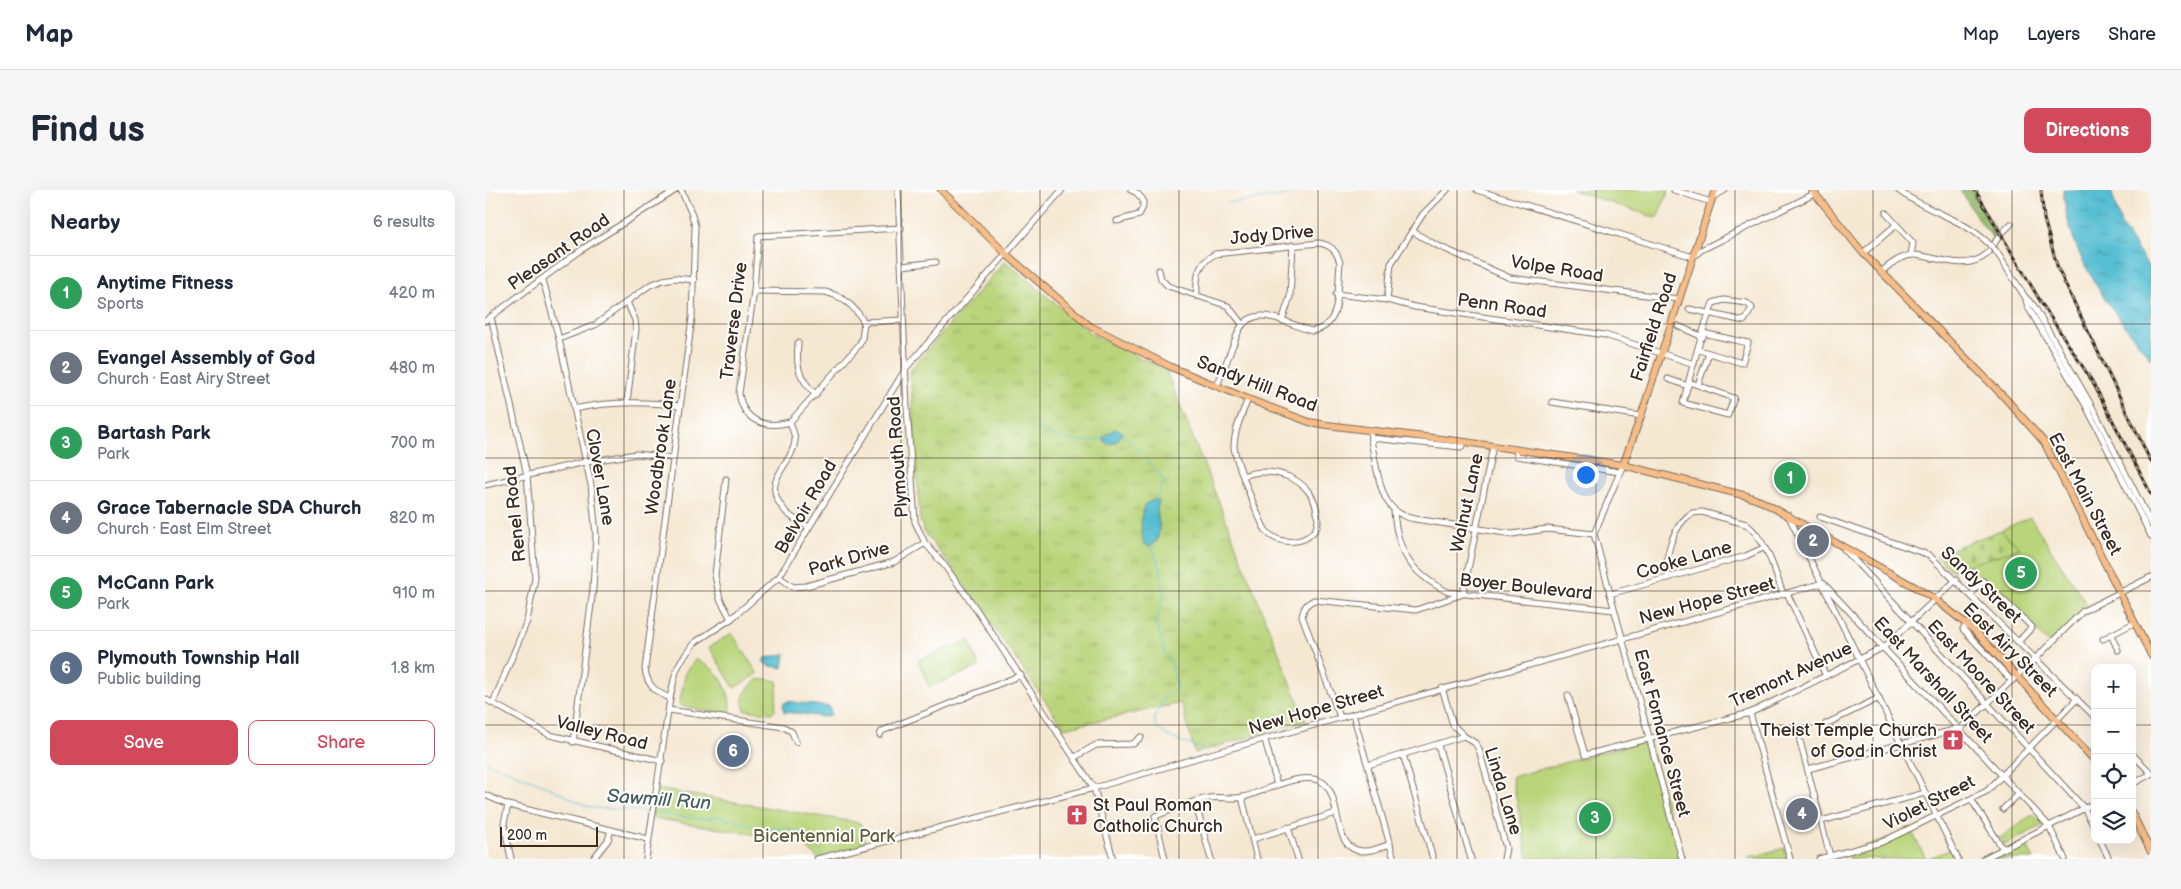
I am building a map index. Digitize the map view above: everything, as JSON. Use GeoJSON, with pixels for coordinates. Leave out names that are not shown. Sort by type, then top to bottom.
{"type":"FeatureCollection","features":[{"type":"Feature","properties":{"kind":"main road","name":"Sandy Hill Road"},"geometry":{"type":"LineString","coordinates":[[941,190],[1006,254],[1090,326],[1157,360],[1248,400],[1309,422],[1370,434],[1465,442],[1623,465]]}},
{"type":"Feature","properties":{"kind":"main road","name":"East Main Street"},"geometry":{"type":"LineString","coordinates":[[1813,192],[1863,253],[2005,398],[2044,442],[2151,655]]}},
{"type":"Feature","properties":{"kind":"main road","name":"Fairfield Road"},"geometry":{"type":"LineString","coordinates":[[1623,465],[1641,416],[1713,196]]}},
{"type":"Feature","properties":{"kind":"main road"},"geometry":{"type":"LineString","coordinates":[[1623,465],[1747,496],[1788,515]]}},
{"type":"Feature","properties":{"kind":"main road","name":"East Airy Street"},"geometry":{"type":"LineString","coordinates":[[1788,515],[1936,600],[1967,624],[2014,679],[2057,719],[2091,757]]}},
{"type":"Feature","properties":{"kind":"main road"},"geometry":{"type":"LineString","coordinates":[[2136,821],[2151,852]]}},
{"type":"Feature","properties":{"kind":"street","name":"Pleasant Road"},"geometry":{"type":"LineString","coordinates":[[485,321],[584,248],[676,190]]}},
{"type":"Feature","properties":{"kind":"street","name":"Woodbrook Lane"},"geometry":{"type":"LineString","coordinates":[[670,698],[659,693],[649,685],[645,669],[690,336],[695,226],[681,190]]}},
{"type":"Feature","properties":{"kind":"street","name":"Plymouth Road"},"geometry":{"type":"LineString","coordinates":[[898,190],[914,515],[925,543],[973,604],[1094,788],[1113,859]]}},
{"type":"Feature","properties":{"kind":"street","name":"Belvoir Road"},"geometry":{"type":"LineString","coordinates":[[646,859],[670,698],[676,671],[687,651],[704,635],[731,618],[779,577],[787,567],[809,527],[906,368],[1062,190]]}},
{"type":"Feature","properties":{"kind":"street"},"geometry":{"type":"LineString","coordinates":[[1117,221],[1139,214],[1143,207],[1143,200],[1137,192],[1131,190]]}},
{"type":"Feature","properties":{"kind":"street"},"geometry":{"type":"LineString","coordinates":[[1387,300],[1391,264],[1423,214],[1447,190]]}},
{"type":"Feature","properties":{"kind":"street"},"geometry":{"type":"LineString","coordinates":[[1477,190],[1693,257],[1701,250],[1813,192]]}},
{"type":"Feature","properties":{"kind":"street"},"geometry":{"type":"LineString","coordinates":[[1674,190],[1713,196],[1725,190]]}},
{"type":"Feature","properties":{"kind":"street"},"geometry":{"type":"LineString","coordinates":[[1898,190],[1911,199],[1967,225],[1996,251],[2025,297],[2033,306],[2095,412],[2151,524]]}},
{"type":"Feature","properties":{"kind":"street"},"geometry":{"type":"LineString","coordinates":[[1886,213],[1913,243],[1911,255]]}},
{"type":"Feature","properties":{"kind":"street"},"geometry":{"type":"LineString","coordinates":[[2004,231],[2011,224]]}},
{"type":"Feature","properties":{"kind":"street"},"geometry":{"type":"LineString","coordinates":[[1863,253],[1896,225]]}},
{"type":"Feature","properties":{"kind":"street","name":"Traverse Drive"},"geometry":{"type":"LineString","coordinates":[[790,422],[772,426],[760,423],[748,414],[740,399],[739,393],[753,291],[758,236],[901,228]]}},
{"type":"Feature","properties":{"kind":"street","name":"Volpe Road"},"geometry":{"type":"LineString","coordinates":[[1412,231],[1434,244],[1510,278],[1678,300]]}},
{"type":"Feature","properties":{"kind":"street"},"geometry":{"type":"LineString","coordinates":[[1881,272],[1895,262],[1911,255],[1950,262],[1967,261],[1985,256],[1998,238]]}},
{"type":"Feature","properties":{"kind":"street","name":"Jody Drive"},"geometry":{"type":"LineString","coordinates":[[1197,296],[1196,274],[1202,264],[1215,254],[1319,243],[1327,245],[1336,252],[1340,263],[1334,318],[1324,328],[1312,330],[1262,314],[1242,324]]}},
{"type":"Feature","properties":{"kind":"street"},"geometry":{"type":"LineString","coordinates":[[1282,320],[1290,297],[1293,245]]}},
{"type":"Feature","properties":{"kind":"street"},"geometry":{"type":"LineString","coordinates":[[902,266],[936,262]]}},
{"type":"Feature","properties":{"kind":"street"},"geometry":{"type":"LineString","coordinates":[[1159,270],[1161,279],[1168,286],[1227,306],[1242,324],[1217,386]]}},
{"type":"Feature","properties":{"kind":"street"},"geometry":{"type":"LineString","coordinates":[[559,339],[595,325],[650,285],[675,278],[694,280]]}},
{"type":"Feature","properties":{"kind":"street","name":"Clover Lane"},"geometry":{"type":"LineString","coordinates":[[543,280],[559,339],[594,508],[596,562],[573,742]]}},
{"type":"Feature","properties":{"kind":"street"},"geometry":{"type":"LineString","coordinates":[[753,291],[825,292],[834,294],[848,302],[864,322],[862,339],[859,345],[790,422],[794,433],[794,444],[777,475],[776,497],[787,514],[809,527]]}},
{"type":"Feature","properties":{"kind":"street","name":"Penn Road"},"geometry":{"type":"LineString","coordinates":[[1336,294],[1387,300],[1415,307],[1605,335],[1694,364]]}},
{"type":"Feature","properties":{"kind":"street"},"geometry":{"type":"LineString","coordinates":[[2025,297],[2028,307],[2103,437],[2151,536]]}},
{"type":"Feature","properties":{"kind":"street"},"geometry":{"type":"LineString","coordinates":[[1668,379],[1688,384],[1698,385],[1734,398],[1728,415],[1683,403],[1688,384],[1694,364],[1699,350],[1703,329],[1708,315],[1713,303],[1717,300],[1724,300],[1747,303],[1751,308],[1744,321],[1708,315],[1689,309]]}},
{"type":"Feature","properties":{"kind":"street"},"geometry":{"type":"LineString","coordinates":[[627,302],[635,320],[636,329],[627,402]]}},
{"type":"Feature","properties":{"kind":"street","name":"Renel Road"},"geometry":{"type":"LineString","coordinates":[[491,317],[527,476],[535,578],[527,621],[493,703]]}},
{"type":"Feature","properties":{"kind":"street"},"geometry":{"type":"LineString","coordinates":[[864,322],[903,320]]}},
{"type":"Feature","properties":{"kind":"street"},"geometry":{"type":"LineString","coordinates":[[1678,326],[1703,335],[1748,343],[1742,363],[1699,350]]}},
{"type":"Feature","properties":{"kind":"street"},"geometry":{"type":"LineString","coordinates":[[798,343],[796,360],[799,372],[816,395]]}},
{"type":"Feature","properties":{"kind":"street"},"geometry":{"type":"LineString","coordinates":[[1698,385],[1709,353]]}},
{"type":"Feature","properties":{"kind":"street"},"geometry":{"type":"LineString","coordinates":[[1243,476],[1256,471],[1270,472],[1291,478],[1307,488],[1313,495],[1317,506],[1318,524],[1313,532],[1299,541],[1278,539],[1272,536],[1259,517],[1243,476],[1236,458],[1235,441],[1248,400]]}},
{"type":"Feature","properties":{"kind":"street"},"geometry":{"type":"LineString","coordinates":[[574,409],[627,402],[652,402],[680,406]]}},
{"type":"Feature","properties":{"kind":"street"},"geometry":{"type":"LineString","coordinates":[[1553,402],[1641,416]]}},
{"type":"Feature","properties":{"kind":"street"},"geometry":{"type":"LineString","coordinates":[[1370,434],[1380,487],[1384,498],[1395,512],[1408,518],[1513,534],[1547,529],[1594,534],[1619,472],[1517,456],[1516,450]]}},
{"type":"Feature","properties":{"kind":"street","name":"Walnut Lane"},"geometry":{"type":"LineString","coordinates":[[1463,594],[1493,446]]}},
{"type":"Feature","properties":{"kind":"street"},"geometry":{"type":"LineString","coordinates":[[485,485],[585,462],[636,454],[673,458]]}},
{"type":"Feature","properties":{"kind":"street","name":"Fairfield Road"},"geometry":{"type":"LineString","coordinates":[[1619,472],[1623,465]]}},
{"type":"Feature","properties":{"kind":"street"},"geometry":{"type":"LineString","coordinates":[[726,479],[715,575],[721,599],[731,618]]}},
{"type":"Feature","properties":{"kind":"street","name":"Boyer Boulevard"},"geometry":{"type":"LineString","coordinates":[[1395,512],[1400,542],[1410,564],[1424,579],[1448,592],[1614,610]]}},
{"type":"Feature","properties":{"kind":"street"},"geometry":{"type":"LineString","coordinates":[[1669,578],[1666,564],[1677,527],[1692,513],[1702,512],[1746,524],[1757,536],[1826,676]]}},
{"type":"Feature","properties":{"kind":"street","name":"East Marshall Street"},"geometry":{"type":"LineString","coordinates":[[1788,515],[1823,583],[2049,826],[2065,859]]}},
{"type":"Feature","properties":{"kind":"street","name":"Sandy Street"},"geometry":{"type":"LineString","coordinates":[[1820,517],[1929,556],[1971,594],[2091,713]]}},
{"type":"Feature","properties":{"kind":"street","name":"East Fornance Street"},"geometry":{"type":"LineString","coordinates":[[1594,534],[1682,859]]}},
{"type":"Feature","properties":{"kind":"street","name":"Park Drive"},"geometry":{"type":"LineString","coordinates":[[779,577],[793,587],[806,586],[895,562],[925,543]]}},
{"type":"Feature","properties":{"kind":"street","name":"East Moore Street"},"geometry":{"type":"LineString","coordinates":[[1842,546],[2084,808],[2091,822]]}},
{"type":"Feature","properties":{"kind":"street","name":"Cooke Lane"},"geometry":{"type":"LineString","coordinates":[[1610,594],[1746,556],[1763,548]]}},
{"type":"Feature","properties":{"kind":"street"},"geometry":{"type":"LineString","coordinates":[[1808,769],[1959,729],[2014,679],[2083,611],[2151,578]]}},
{"type":"Feature","properties":{"kind":"street","name":"Tremont Avenue"},"geometry":{"type":"LineString","coordinates":[[1568,696],[1585,755],[1750,713],[1884,647],[1956,580]]}},
{"type":"Feature","properties":{"kind":"street"},"geometry":{"type":"LineString","coordinates":[[1971,594],[1983,580],[2032,627],[2019,641]]}},
{"type":"Feature","properties":{"kind":"street"},"geometry":{"type":"LineString","coordinates":[[1823,583],[1958,859]]}},
{"type":"Feature","properties":{"kind":"street","name":"New Hope Street"},"geometry":{"type":"LineString","coordinates":[[819,858],[1094,788],[1442,688],[1823,583]]}},
{"type":"Feature","properties":{"kind":"street"},"geometry":{"type":"LineString","coordinates":[[1340,717],[1301,616],[1306,604],[1314,600],[1416,610],[1463,594]]}},
{"type":"Feature","properties":{"kind":"street"},"geometry":{"type":"LineString","coordinates":[[2103,639],[2134,623]]}},
{"type":"Feature","properties":{"kind":"street"},"geometry":{"type":"LineString","coordinates":[[2111,635],[2119,650]]}},
{"type":"Feature","properties":{"kind":"street"},"geometry":{"type":"LineString","coordinates":[[880,735],[882,731],[1021,676]]}},
{"type":"Feature","properties":{"kind":"street","name":"Linda Lane"},"geometry":{"type":"LineString","coordinates":[[1442,688],[1453,725],[1464,736],[1475,743],[1479,749],[1506,848],[1504,859]]}},
{"type":"Feature","properties":{"kind":"street"},"geometry":{"type":"LineString","coordinates":[[1826,724],[1879,698]]}},
{"type":"Feature","properties":{"kind":"street","name":"Valley Road"},"geometry":{"type":"LineString","coordinates":[[485,699],[540,731],[573,742],[662,761]]}},
{"type":"Feature","properties":{"kind":"street","name":"Violet Street"},"geometry":{"type":"LineString","coordinates":[[1819,859],[1882,842],[1987,791],[2077,699]]}},
{"type":"Feature","properties":{"kind":"street"},"geometry":{"type":"LineString","coordinates":[[669,710],[783,727],[792,732],[796,742]]}},
{"type":"Feature","properties":{"kind":"street"},"geometry":{"type":"LineString","coordinates":[[1750,713],[1790,859]]}},
{"type":"Feature","properties":{"kind":"street"},"geometry":{"type":"LineString","coordinates":[[1353,714],[1394,859]]}},
{"type":"Feature","properties":{"kind":"street","name":"Linda Lane"},"geometry":{"type":"LineString","coordinates":[[1438,744],[1464,736]]}},
{"type":"Feature","properties":{"kind":"street"},"geometry":{"type":"LineString","coordinates":[[1075,757],[1096,745],[1133,744],[1141,737]]}},
{"type":"Feature","properties":{"kind":"street"},"geometry":{"type":"LineString","coordinates":[[1265,740],[1277,785]]}},
{"type":"Feature","properties":{"kind":"street"},"geometry":{"type":"LineString","coordinates":[[1799,741],[1830,856]]}},
{"type":"Feature","properties":{"kind":"street"},"geometry":{"type":"LineString","coordinates":[[1368,765],[1438,744],[1471,859]]}},
{"type":"Feature","properties":{"kind":"street"},"geometry":{"type":"LineString","coordinates":[[1403,754],[1433,859]]}},
{"type":"Feature","properties":{"kind":"street"},"geometry":{"type":"LineString","coordinates":[[2136,758],[2151,774],[2136,782]]}},
{"type":"Feature","properties":{"kind":"street"},"geometry":{"type":"LineString","coordinates":[[1165,859],[1155,816],[1212,797],[1242,797],[1305,778],[1320,780],[1330,791],[1344,837],[1351,848],[1358,851],[1367,851],[1390,844]]}},
{"type":"Feature","properties":{"kind":"street"},"geometry":{"type":"LineString","coordinates":[[1821,821],[1925,793]]}},
{"type":"Feature","properties":{"kind":"street"},"geometry":{"type":"LineString","coordinates":[[2003,809],[2019,794]]}},
{"type":"Feature","properties":{"kind":"street"},"geometry":{"type":"LineString","coordinates":[[485,795],[508,805],[648,839]]}},
{"type":"Feature","properties":{"kind":"street"},"geometry":{"type":"LineString","coordinates":[[1242,797],[1257,859]]}},
{"type":"Feature","properties":{"kind":"street"},"geometry":{"type":"LineString","coordinates":[[1971,799],[2003,848]]}},
{"type":"Feature","properties":{"kind":"street"},"geometry":{"type":"LineString","coordinates":[[1195,802],[1211,859]]}},
{"type":"Feature","properties":{"kind":"street"},"geometry":{"type":"LineString","coordinates":[[508,805],[504,823],[511,859]]}},
{"type":"Feature","properties":{"kind":"street"},"geometry":{"type":"LineString","coordinates":[[1983,859],[2091,805]]}},
{"type":"Feature","properties":{"kind":"street"},"geometry":{"type":"LineString","coordinates":[[1253,838],[1336,813]]}},
{"type":"Feature","properties":{"kind":"street"},"geometry":{"type":"LineString","coordinates":[[1288,827],[1299,859]]}},
{"type":"Feature","properties":{"kind":"street"},"geometry":{"type":"LineString","coordinates":[[593,859],[608,840],[611,830]]}},
{"type":"Feature","properties":{"kind":"street"},"geometry":{"type":"LineString","coordinates":[[2102,844],[2109,859]]}},
{"type":"Feature","properties":{"kind":"green space"},"geometry":{"type":"Polygon","coordinates":[[[1572,190],[1669,190],[1657,218],[1572,190]]]}},
{"type":"Feature","properties":{"kind":"green space"},"geometry":{"type":"Polygon","coordinates":[[[1960,190],[1972,190],[1995,229],[1997,237],[1995,240],[1981,222],[1960,190]]]}},
{"type":"Feature","properties":{"kind":"green space"},"geometry":{"type":"Polygon","coordinates":[[[1005,261],[1093,335],[1166,370],[1306,721],[1195,753],[1181,703],[1064,728],[951,566],[924,532],[920,520],[910,370],[1005,261]]]}},
{"type":"Feature","properties":{"kind":"green space"},"geometry":{"type":"Polygon","coordinates":[[[2030,517],[2089,608],[2050,644],[1966,566],[2020,548],[2001,530],[2030,517]]]}},
{"type":"Feature","properties":{"kind":"green space"},"geometry":{"type":"Polygon","coordinates":[[[2001,530],[2020,548],[1952,571],[1936,555],[2001,530]]]}},
{"type":"Feature","properties":{"kind":"green space"},"geometry":{"type":"Polygon","coordinates":[[[732,633],[758,674],[734,688],[709,647],[732,633]]]}},
{"type":"Feature","properties":{"kind":"green space"},"geometry":{"type":"Polygon","coordinates":[[[969,640],[979,667],[929,687],[918,660],[969,640]]]}},
{"type":"Feature","properties":{"kind":"green space"},"geometry":{"type":"Polygon","coordinates":[[[696,659],[712,669],[723,682],[727,689],[731,716],[679,704],[686,672],[696,659]]]}},
{"type":"Feature","properties":{"kind":"green space"},"geometry":{"type":"Polygon","coordinates":[[[756,680],[778,681],[775,710],[771,713],[745,710],[743,697],[747,690],[756,680]]]}},
{"type":"Feature","properties":{"kind":"green space"},"geometry":{"type":"Polygon","coordinates":[[[1648,740],[1682,859],[1528,859],[1512,777],[1648,740]]]}},
{"type":"Feature","properties":{"kind":"green space","name":"Bicentennial Park"},"geometry":{"type":"Polygon","coordinates":[[[657,789],[860,823],[866,847],[818,859],[802,842],[652,818],[657,789]]]}},
{"type":"Feature","properties":{"kind":"green space"},"geometry":{"type":"Polygon","coordinates":[[[2033,814],[2043,825],[2004,845],[2000,838],[2033,814]]]}},
{"type":"Feature","properties":{"kind":"green space"},"geometry":{"type":"Polygon","coordinates":[[[1911,830],[1926,859],[1850,859],[1848,853],[1911,830]]]}},
{"type":"Feature","properties":{"kind":"green space"},"geometry":{"type":"Polygon","coordinates":[[[2021,843],[2025,843],[2034,859],[1990,859],[2021,843]]]}},
{"type":"Feature","properties":{"kind":"green space"},"geometry":{"type":"Polygon","coordinates":[[[1784,848],[1787,859],[1746,858],[1747,858],[1784,848]]]}},
{"type":"Feature","properties":{"kind":"green space"},"geometry":{"type":"Polygon","coordinates":[[[1953,849],[1958,859],[1926,859],[1953,849]]]}},
{"type":"Feature","properties":{"kind":"water"},"geometry":{"type":"Polygon","coordinates":[[[2063,190],[2111,190],[2121,225],[2151,271],[2151,359],[2107,301],[2083,261],[2067,215],[2063,190]]]}},
{"type":"Feature","properties":{"kind":"water"},"geometry":{"type":"Polygon","coordinates":[[[1115,429],[1123,432],[1116,442],[1108,445],[1103,438],[1115,429]]]}},
{"type":"Feature","properties":{"kind":"water"},"geometry":{"type":"Polygon","coordinates":[[[1154,500],[1159,501],[1157,510],[1160,530],[1157,541],[1149,546],[1144,544],[1141,518],[1146,503],[1154,500]]]}},
{"type":"Feature","properties":{"kind":"water"},"geometry":{"type":"Polygon","coordinates":[[[785,654],[783,668],[770,666],[763,662],[765,658],[785,654]]]}},
{"type":"Feature","properties":{"kind":"water"},"geometry":{"type":"Polygon","coordinates":[[[788,701],[830,707],[831,715],[825,717],[784,712],[783,704],[788,701]]]}},
{"type":"Feature","properties":{"kind":"waterway"},"geometry":{"type":"LineString","coordinates":[[1228,203],[1276,197],[1306,190]]}},
{"type":"Feature","properties":{"kind":"waterway"},"geometry":{"type":"LineString","coordinates":[[1036,426],[1050,435],[1068,440],[1087,441],[1103,438]]}},
{"type":"Feature","properties":{"kind":"waterway"},"geometry":{"type":"LineString","coordinates":[[1121,433],[1140,452]]}},
{"type":"Feature","properties":{"kind":"waterway"},"geometry":{"type":"LineString","coordinates":[[1146,458],[1164,481],[1156,501]]}},
{"type":"Feature","properties":{"kind":"waterway"},"geometry":{"type":"LineString","coordinates":[[1151,545],[1161,569],[1164,595],[1156,623],[1165,654],[1171,661],[1177,689],[1164,697],[1155,717],[1156,725],[1169,736],[1207,751]]}},
{"type":"Feature","properties":{"kind":"waterway","name":"Sawmill Run"},"geometry":{"type":"LineString","coordinates":[[485,762],[542,784],[586,806],[652,812]]}},
{"type":"Feature","properties":{"kind":"waterway","name":"Sawmill Run"},"geometry":{"type":"LineString","coordinates":[[656,812],[672,816],[707,819],[715,816],[758,827],[786,828],[804,834],[824,856]]}},
{"type":"Feature","properties":{"kind":"railway"},"geometry":{"type":"LineString","coordinates":[[1975,190],[2042,304],[2092,381],[2151,494]]}},
{"type":"Feature","properties":{"kind":"railway"},"geometry":{"type":"LineString","coordinates":[[2041,190],[2044,219],[2058,269],[2151,462]]}},
{"type":"Feature","properties":{"kind":"place","name":"Anytime Fitness"},"geometry":{"type":"Point","coordinates":[1790,478]}},
{"type":"Feature","properties":{"kind":"place","name":"Evangel Assembly of God"},"geometry":{"type":"Point","coordinates":[1813,541]}},
{"type":"Feature","properties":{"kind":"place","name":"McCann Park"},"geometry":{"type":"Point","coordinates":[2021,573]}},
{"type":"Feature","properties":{"kind":"place","name":"Theist Temple Church of God in Christ"},"geometry":{"type":"Point","coordinates":[1953,740]}},
{"type":"Feature","properties":{"kind":"place","name":"Plymouth Township Hall"},"geometry":{"type":"Point","coordinates":[733,751]}},
{"type":"Feature","properties":{"kind":"place","name":"Grace Tabernacle SDA Church"},"geometry":{"type":"Point","coordinates":[1802,814]}},
{"type":"Feature","properties":{"kind":"place","name":"St Paul Roman Catholic Church"},"geometry":{"type":"Point","coordinates":[1077,815]}},
{"type":"Feature","properties":{"kind":"place","name":"Bartash Park"},"geometry":{"type":"Point","coordinates":[1595,818]}}]}
